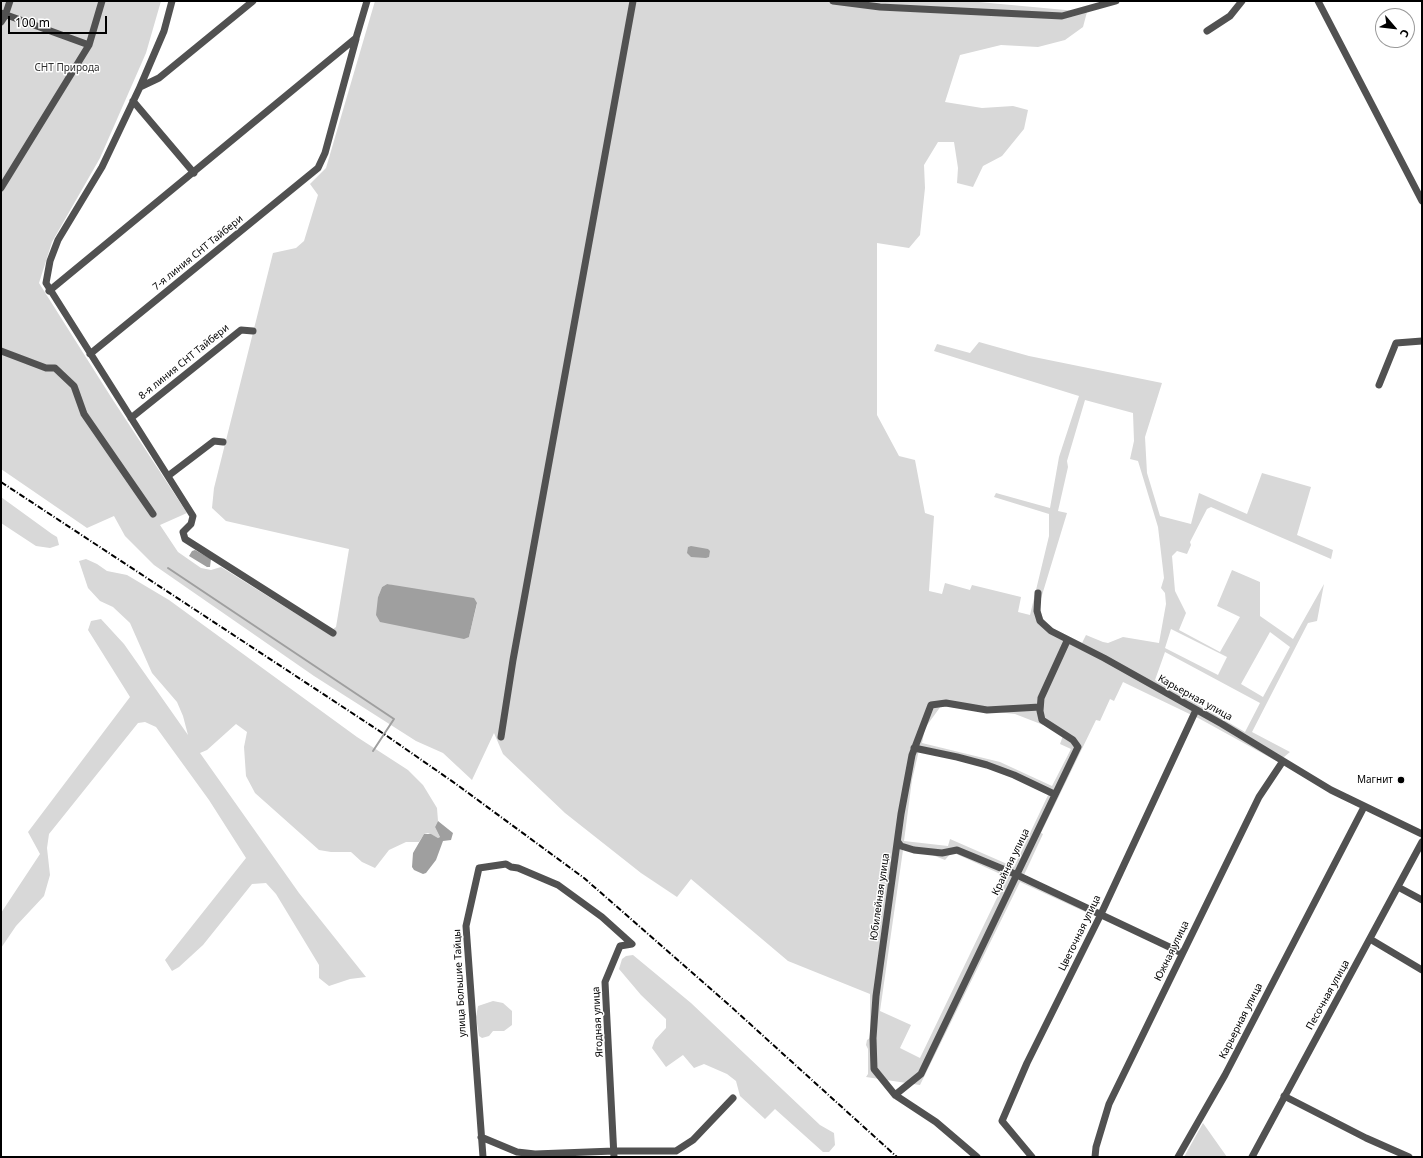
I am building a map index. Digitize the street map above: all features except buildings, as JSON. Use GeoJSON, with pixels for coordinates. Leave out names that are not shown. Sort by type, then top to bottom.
{"type":"FeatureCollection","features":[{"type":"Feature","properties":{"kind":"street"},"geometry":{"type":"LineString","coordinates":[[1,22],[3,14],[10,1]]}},
{"type":"Feature","properties":{"kind":"street"},"geometry":{"type":"LineString","coordinates":[[1,188],[89,45],[102,1]]}},
{"type":"Feature","properties":{"kind":"street"},"geometry":{"type":"LineString","coordinates":[[172,1],[164,32],[102,167],[58,240],[50,261],[46,283],[49,291],[193,516],[191,524],[183,532],[185,539],[333,633]]}},
{"type":"Feature","properties":{"kind":"street"},"geometry":{"type":"LineString","coordinates":[[140,87],[159,78],[253,1]]}},
{"type":"Feature","properties":{"kind":"street"},"geometry":{"type":"LineString","coordinates":[[49,291],[356,38],[367,1]]}},
{"type":"Feature","properties":{"kind":"street"},"geometry":{"type":"LineString","coordinates":[[501,737],[516,644],[633,1]]}},
{"type":"Feature","properties":{"kind":"street"},"geometry":{"type":"LineString","coordinates":[[833,1],[880,7],[1062,16],[1116,1]]}},
{"type":"Feature","properties":{"kind":"street"},"geometry":{"type":"LineString","coordinates":[[1207,31],[1230,16],[1242,1]]}},
{"type":"Feature","properties":{"kind":"street"},"geometry":{"type":"LineString","coordinates":[[1318,1],[1422,201]]}},
{"type":"Feature","properties":{"kind":"street"},"geometry":{"type":"LineString","coordinates":[[3,14],[89,45]]}},
{"type":"Feature","properties":{"kind":"street","name":"7-я линия СНТ Тайбери"},"geometry":{"type":"LineString","coordinates":[[90,354],[318,168],[325,153],[356,38]]}},
{"type":"Feature","properties":{"kind":"street"},"geometry":{"type":"LineString","coordinates":[[133,101],[194,173]]}},
{"type":"Feature","properties":{"kind":"street","name":"8-я линия СНТ Тайбери"},"geometry":{"type":"LineString","coordinates":[[130,418],[241,330],[254,331]]}},
{"type":"Feature","properties":{"kind":"street"},"geometry":{"type":"LineString","coordinates":[[1378,385],[1396,343],[1422,341]]}},
{"type":"Feature","properties":{"kind":"street"},"geometry":{"type":"LineString","coordinates":[[1,351],[46,368],[54,368],[74,386],[84,414],[153,514]]}},
{"type":"Feature","properties":{"kind":"street"},"geometry":{"type":"LineString","coordinates":[[168,476],[214,441],[223,442]]}},
{"type":"Feature","properties":{"kind":"street","name":"Карьерная улица"},"geometry":{"type":"LineString","coordinates":[[1038,593],[1037,611],[1040,621],[1051,632],[1104,658],[1196,710],[1331,790],[1422,834]]}},
{"type":"Feature","properties":{"kind":"street"},"geometry":{"type":"LineString","coordinates":[[1040,707],[1041,698],[1067,641]]}},
{"type":"Feature","properties":{"kind":"street","name":"Юбилейная улица"},"geometry":{"type":"LineString","coordinates":[[977,1157],[936,1122],[895,1095],[874,1069],[872,1038],[876,996],[901,814],[914,748],[931,706],[946,703],[987,710],[1040,707]]}},
{"type":"Feature","properties":{"kind":"street","name":"Крайняя улица"},"geometry":{"type":"LineString","coordinates":[[895,1095],[921,1074],[1054,794],[1078,747],[1073,740],[1042,720],[1040,707]]}},
{"type":"Feature","properties":{"kind":"street","name":"Цветочная улица"},"geometry":{"type":"LineString","coordinates":[[1032,1157],[1002,1121],[1027,1063],[1101,914],[1196,710]]}},
{"type":"Feature","properties":{"kind":"street"},"geometry":{"type":"LineString","coordinates":[[914,748],[987,765],[1014,775],[1054,794]]}},
{"type":"Feature","properties":{"kind":"street","name":"Южная улица"},"geometry":{"type":"LineString","coordinates":[[1096,1157],[1096,1147],[1109,1104],[1259,797],[1283,761]]}},
{"type":"Feature","properties":{"kind":"street","name":"Карьерная улица"},"geometry":{"type":"LineString","coordinates":[[1178,1157],[1225,1075],[1364,807]]}},
{"type":"Feature","properties":{"kind":"street"},"geometry":{"type":"LineString","coordinates":[[898,842],[901,846],[914,850],[942,853],[957,850],[1016,874],[1182,953]]}},
{"type":"Feature","properties":{"kind":"street","name":"Песочная улица"},"geometry":{"type":"LineString","coordinates":[[1252,1157],[1422,842]]}},
{"type":"Feature","properties":{"kind":"street","name":"улица Большие Тайцы"},"geometry":{"type":"LineString","coordinates":[[483,1157],[466,926],[479,868],[506,864],[558,885]]}},
{"type":"Feature","properties":{"kind":"street","name":"Ягодная улица"},"geometry":{"type":"LineString","coordinates":[[558,885],[591,908],[632,944],[620,946],[605,982],[614,1154]]}},
{"type":"Feature","properties":{"kind":"street"},"geometry":{"type":"LineString","coordinates":[[1398,887],[1422,900]]}},
{"type":"Feature","properties":{"kind":"street"},"geometry":{"type":"LineString","coordinates":[[1370,939],[1422,970]]}},
{"type":"Feature","properties":{"kind":"street"},"geometry":{"type":"LineString","coordinates":[[1284,1096],[1366,1138],[1409,1157]]}},
{"type":"Feature","properties":{"kind":"street"},"geometry":{"type":"LineString","coordinates":[[482,1137],[517,1152],[535,1154],[614,1154],[676,1151],[693,1140],[733,1098]]}},
{"type":"Feature","properties":{"kind":"green space","name":"СНТ Природа"},"geometry":{"type":"Polygon","coordinates":[[[1,1],[161,1],[146,53],[100,158],[52,242],[39,283],[187,513],[160,525],[178,552],[201,568],[211,570],[221,567],[327,633],[336,627],[349,549],[226,521],[212,508],[214,488],[273,253],[296,248],[304,241],[318,195],[310,184],[326,168],[375,1],[968,1],[1087,12],[1083,27],[1065,40],[1038,47],[1001,45],[960,55],[945,102],[982,108],[1013,106],[1028,110],[1024,129],[1002,156],[983,166],[973,187],[957,183],[958,168],[954,142],[938,142],[924,165],[925,188],[920,235],[909,248],[877,243],[877,415],[899,456],[915,460],[925,513],[934,516],[929,591],[942,594],[945,583],[970,590],[972,585],[1021,597],[1018,612],[1030,615],[1049,536],[1049,514],[994,497],[996,493],[1050,508],[1059,457],[1079,396],[934,351],[937,344],[970,353],[979,342],[1029,356],[1162,383],[1145,437],[1147,473],[1160,516],[1191,524],[1199,493],[1247,514],[1262,473],[1311,487],[1297,535],[1333,550],[1331,559],[1211,507],[1207,509],[1190,542],[1191,545],[1187,554],[1177,551],[1172,556],[1175,591],[1186,613],[1179,630],[1220,652],[1240,617],[1217,606],[1232,570],[1260,582],[1260,616],[1293,639],[1324,584],[1317,621],[1308,623],[1252,732],[1290,752],[1278,762],[1200,719],[1123,682],[1114,701],[1110,699],[1100,721],[1096,720],[1041,833],[1043,834],[1024,875],[1094,909],[1092,915],[1020,882],[920,1085],[866,1077],[868,1074],[868,1049],[866,1045],[867,1040],[870,1038],[870,994],[788,961],[691,879],[677,897],[641,873],[565,813],[503,754],[494,733],[472,780],[443,753],[416,741],[314,676],[154,565],[125,536],[114,516],[87,528],[1,469],[1,1]],[[1085,400],[1067,461],[1068,467],[1058,511],[1067,513],[1039,605],[1046,625],[1082,643],[1086,635],[1108,643],[1123,637],[1159,643],[1166,604],[1165,593],[1161,588],[1164,578],[1158,527],[1138,461],[1130,459],[1134,441],[1133,413],[1085,400]],[[387,584],[382,587],[378,597],[469,637],[477,604],[387,584]],[[1171,629],[1165,648],[1218,675],[1227,657],[1171,629]],[[1270,632],[1241,684],[1263,697],[1290,647],[1270,632]],[[1165,652],[1155,680],[1245,732],[1260,703],[1165,652]],[[941,706],[925,728],[922,743],[1000,762],[1052,786],[1071,749],[1060,744],[1064,733],[1015,714],[941,706]],[[919,750],[912,780],[904,841],[948,846],[950,839],[1014,867],[1049,793],[999,769],[919,750]],[[903,850],[880,1011],[911,1025],[900,1048],[920,1058],[1007,877],[952,852],[945,860],[930,854],[903,850]]]}},
{"type":"Feature","properties":{"kind":"green space"},"geometry":{"type":"Polygon","coordinates":[[[1,497],[57,537],[59,545],[50,548],[36,546],[1,523],[1,497]]]}},
{"type":"Feature","properties":{"kind":"green space"},"geometry":{"type":"Polygon","coordinates":[[[86,559],[107,571],[127,575],[169,600],[357,737],[408,770],[423,785],[437,808],[438,821],[435,827],[440,837],[438,838],[428,833],[424,834],[419,842],[406,842],[389,850],[375,868],[362,862],[351,852],[331,852],[319,850],[255,793],[246,776],[244,747],[247,732],[236,724],[207,750],[200,753],[299,893],[366,977],[350,979],[329,986],[319,978],[319,965],[276,894],[266,883],[252,884],[203,945],[179,967],[172,971],[165,960],[246,858],[209,800],[156,727],[145,722],[138,723],[49,834],[47,848],[50,875],[44,896],[16,926],[1,948],[1,913],[40,854],[28,832],[130,697],[88,630],[91,621],[101,619],[124,644],[188,735],[183,716],[177,702],[152,673],[130,623],[113,607],[100,601],[88,588],[79,561],[86,559]]]}},
{"type":"Feature","properties":{"kind":"green space"},"geometry":{"type":"Polygon","coordinates":[[[633,955],[691,1003],[820,1125],[834,1133],[835,1145],[829,1152],[823,1152],[775,1109],[765,1119],[740,1096],[736,1081],[727,1074],[704,1064],[694,1068],[683,1055],[666,1067],[652,1048],[655,1040],[666,1028],[666,1019],[641,995],[619,969],[622,959],[626,956],[633,955]]]}},
{"type":"Feature","properties":{"kind":"green space"},"geometry":{"type":"Polygon","coordinates":[[[493,1001],[503,1003],[512,1011],[512,1025],[504,1031],[493,1031],[489,1036],[482,1038],[479,1036],[476,1017],[478,1006],[493,1001]]]}},
{"type":"Feature","properties":{"kind":"green space"},"geometry":{"type":"Polygon","coordinates":[[[1203,1123],[1227,1157],[1184,1157],[1203,1123]]]}},
{"type":"Feature","properties":{"kind":"shaded area"},"geometry":{"type":"Polygon","coordinates":[[[691,546],[708,549],[710,551],[709,557],[691,557],[687,553],[688,547],[691,546]]]}},
{"type":"Feature","properties":{"kind":"shaded area"},"geometry":{"type":"Polygon","coordinates":[[[195,550],[211,559],[210,567],[207,567],[189,556],[192,551],[195,550]]]}},
{"type":"Feature","properties":{"kind":"shaded area"},"geometry":{"type":"Polygon","coordinates":[[[387,584],[474,598],[477,603],[469,637],[464,639],[380,622],[376,615],[378,597],[382,587],[387,584]]]}},
{"type":"Feature","properties":{"kind":"shaded area"},"geometry":{"type":"Polygon","coordinates":[[[438,821],[453,833],[451,840],[443,841],[436,860],[426,873],[423,874],[414,870],[412,867],[413,853],[424,834],[431,834],[438,838],[440,837],[435,827],[438,821]]]}},
{"type":"Feature","properties":{"kind":"waterway"},"geometry":{"type":"LineString","coordinates":[[168,568],[394,719],[373,751]]}},
{"type":"Feature","properties":{"kind":"railway"},"geometry":{"type":"LineString","coordinates":[[1,482],[387,736],[456,784],[584,878],[728,1004],[897,1157]]}},
{"type":"Feature","properties":{"kind":"place","name":"Магнит"},"geometry":{"type":"Point","coordinates":[1401,780]}}]}
